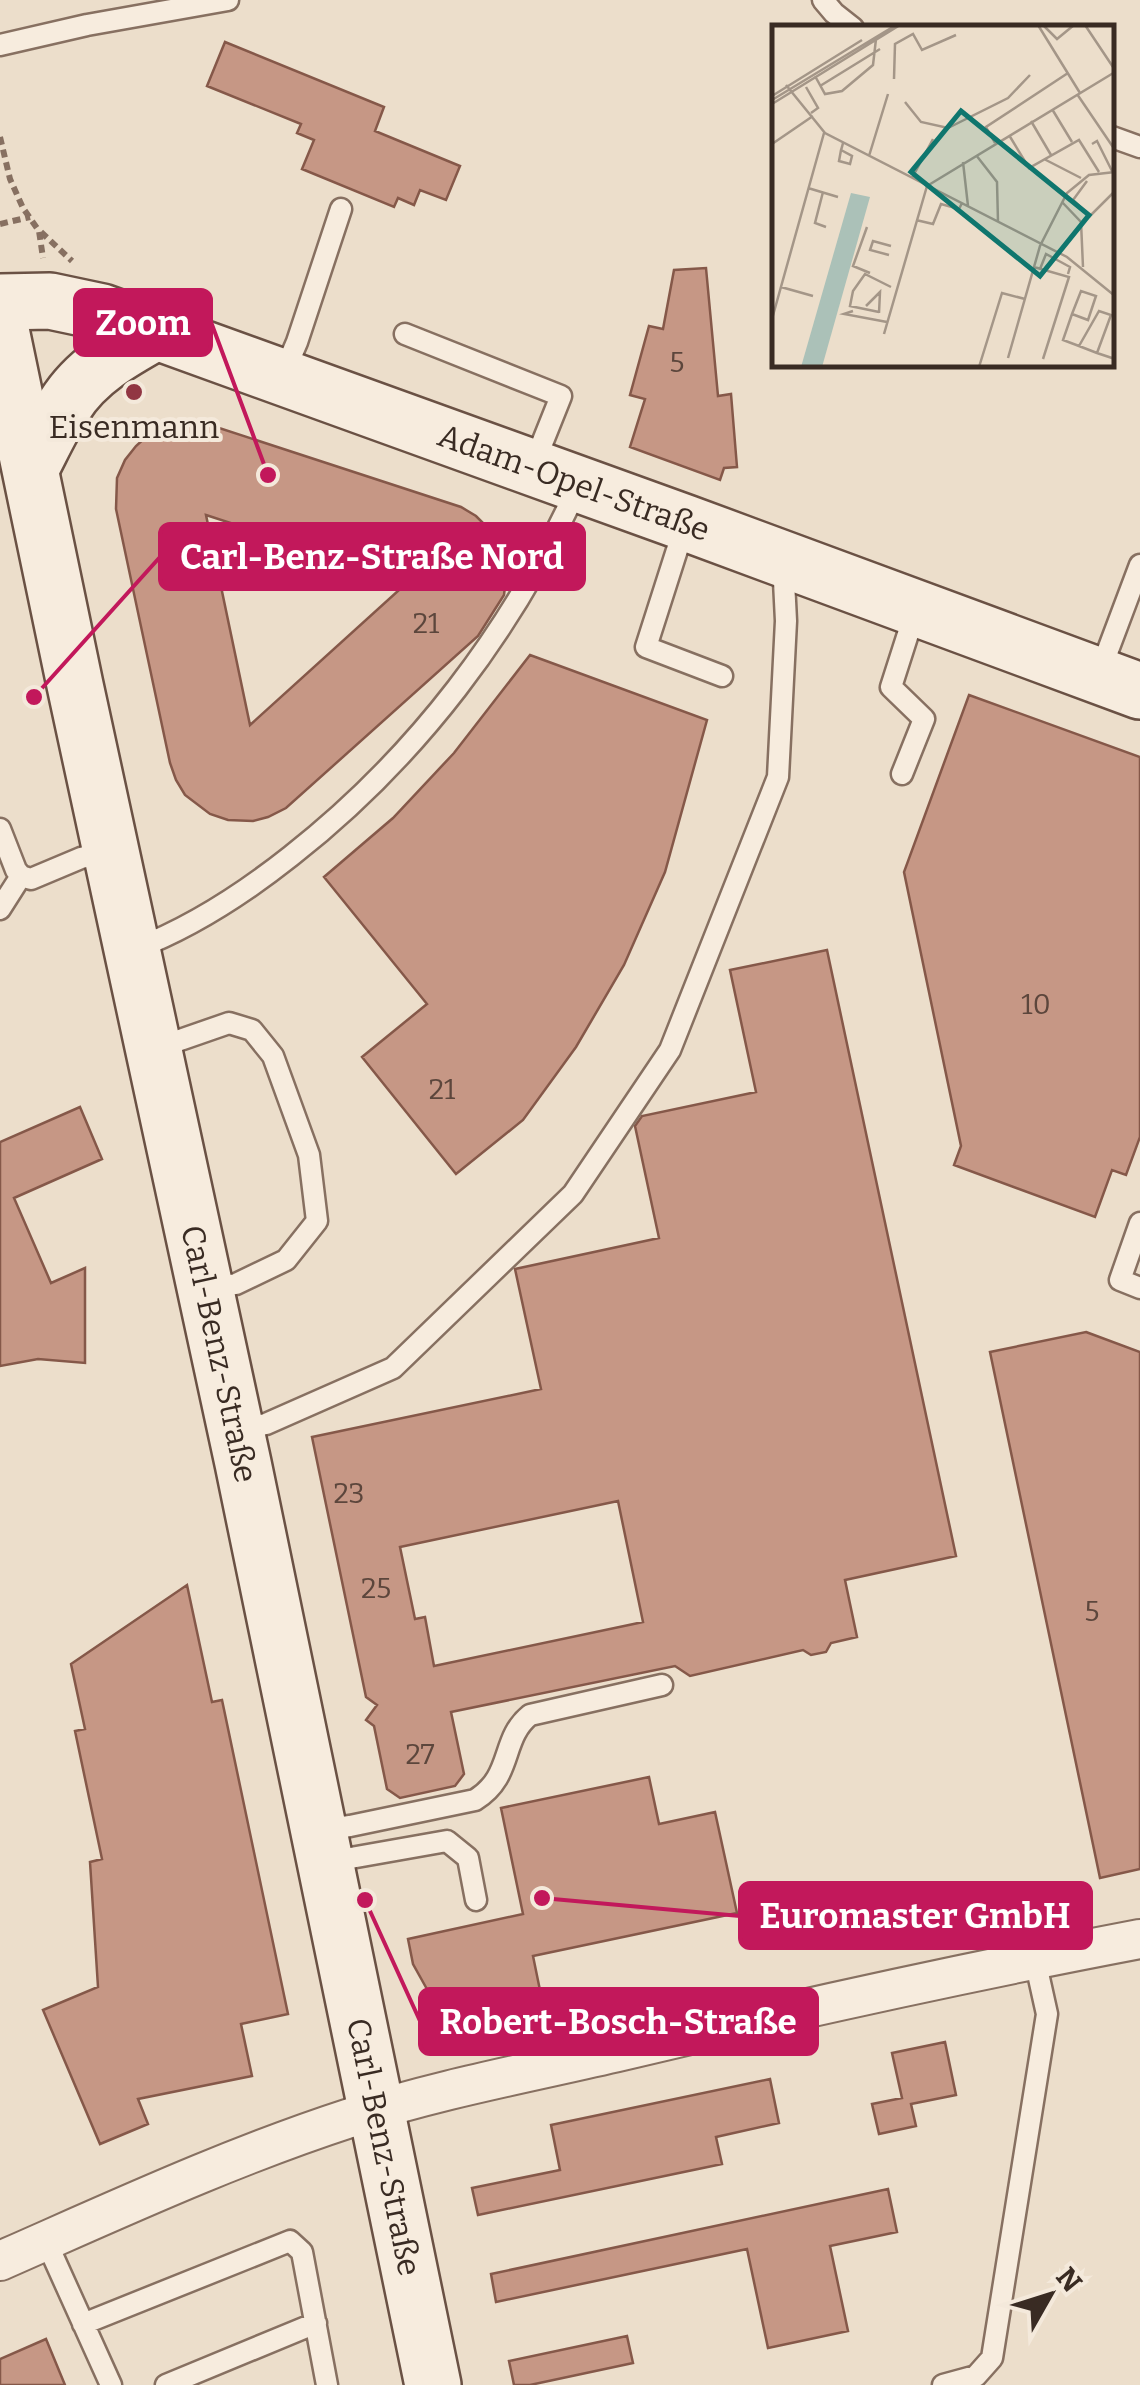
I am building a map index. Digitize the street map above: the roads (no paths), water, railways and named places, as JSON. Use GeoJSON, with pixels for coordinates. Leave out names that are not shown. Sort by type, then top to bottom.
{"type":"FeatureCollection","features":[{"type":"Feature","properties":{"kind":"main road","name":"Adam-Opel-Straße"},"geometry":{"type":"LineString","coordinates":[[0,302],[50,301],[102,312],[1119,684]]}},
{"type":"Feature","properties":{"kind":"main road","name":"Carl-Benz-Straße"},"geometry":{"type":"LineString","coordinates":[[0,325],[236,1430],[433,2385]]}},
{"type":"Feature","properties":{"kind":"main road"},"geometry":{"type":"LineString","coordinates":[[31,468],[78,388],[106,362],[156,332]]}},
{"type":"Feature","properties":{"kind":"street"},"geometry":{"type":"LineString","coordinates":[[0,2260],[228,2161],[377,2110],[696,2033],[1140,1939]]}},
{"type":"Feature","properties":{"kind":"lane"},"geometry":{"type":"LineString","coordinates":[[0,45],[228,0]]}},
{"type":"Feature","properties":{"kind":"lane"},"geometry":{"type":"LineString","coordinates":[[823,0],[849,25]]}},
{"type":"Feature","properties":{"kind":"lane"},"geometry":{"type":"LineString","coordinates":[[1115,138],[1140,147]]}},
{"type":"Feature","properties":{"kind":"lane"},"geometry":{"type":"LineString","coordinates":[[282,378],[341,209]]}},
{"type":"Feature","properties":{"kind":"lane"},"geometry":{"type":"LineString","coordinates":[[133,950],[194,923],[256,884],[319,835],[405,752],[446,703],[512,611],[544,557],[555,477],[560,396],[405,334]]}},
{"type":"Feature","properties":{"kind":"lane"},"geometry":{"type":"LineString","coordinates":[[686,524],[646,647],[722,676]]}},
{"type":"Feature","properties":{"kind":"lane"},"geometry":{"type":"LineString","coordinates":[[236,1430],[266,1424],[393,1368],[572,1194],[670,1050],[778,777],[786,621],[784,559]]}},
{"type":"Feature","properties":{"kind":"lane"},"geometry":{"type":"LineString","coordinates":[[1119,684],[1140,565]]}},
{"type":"Feature","properties":{"kind":"lane"},"geometry":{"type":"LineString","coordinates":[[902,774],[924,719],[890,687],[916,608]]}},
{"type":"Feature","properties":{"kind":"lane"},"geometry":{"type":"LineString","coordinates":[[0,828],[16,870],[31,879],[81,858],[111,851]]}},
{"type":"Feature","properties":{"kind":"lane"},"geometry":{"type":"LineString","coordinates":[[0,909],[21,876]]}},
{"type":"Feature","properties":{"kind":"lane"},"geometry":{"type":"LineString","coordinates":[[154,1049],[229,1023],[252,1030],[273,1056],[309,1155],[317,1221],[286,1260],[236,1284],[204,1289]]}},
{"type":"Feature","properties":{"kind":"lane"},"geometry":{"type":"LineString","coordinates":[[1140,1224],[1120,1280],[1140,1288]]}},
{"type":"Feature","properties":{"kind":"lane"},"geometry":{"type":"LineString","coordinates":[[322,1846],[350,1826],[475,1800],[485,1794],[497,1781],[513,1734],[530,1715],[662,1686]]}},
{"type":"Feature","properties":{"kind":"lane"},"geometry":{"type":"LineString","coordinates":[[322,1846],[447,1841],[468,1858],[476,1900]]}},
{"type":"Feature","properties":{"kind":"lane"},"geometry":{"type":"LineString","coordinates":[[943,2385],[976,2376],[992,2358],[1047,2014],[1035,1960]]}},
{"type":"Feature","properties":{"kind":"lane"},"geometry":{"type":"LineString","coordinates":[[46,2240],[112,2385]]}},
{"type":"Feature","properties":{"kind":"lane"},"geometry":{"type":"LineString","coordinates":[[84,2324],[290,2241],[302,2252],[328,2385]]}},
{"type":"Feature","properties":{"kind":"lane"},"geometry":{"type":"LineString","coordinates":[[166,2385],[316,2323]]}},
{"type":"Feature","properties":{"kind":"place","name":"Eisenmann"},"geometry":{"type":"Point","coordinates":[134,392]}},
{"type":"Feature","properties":{"kind":"place","name":"Zoom"},"geometry":{"type":"Point","coordinates":[268,475]}},
{"type":"Feature","properties":{"kind":"place","name":"Carl-Benz-Straße Nord"},"geometry":{"type":"Point","coordinates":[34,697]}},
{"type":"Feature","properties":{"kind":"place","name":"Euromaster GmbH"},"geometry":{"type":"Point","coordinates":[542,1898]}},
{"type":"Feature","properties":{"kind":"place","name":"Robert-Bosch-Straße"},"geometry":{"type":"Point","coordinates":[365,1900]}}]}
